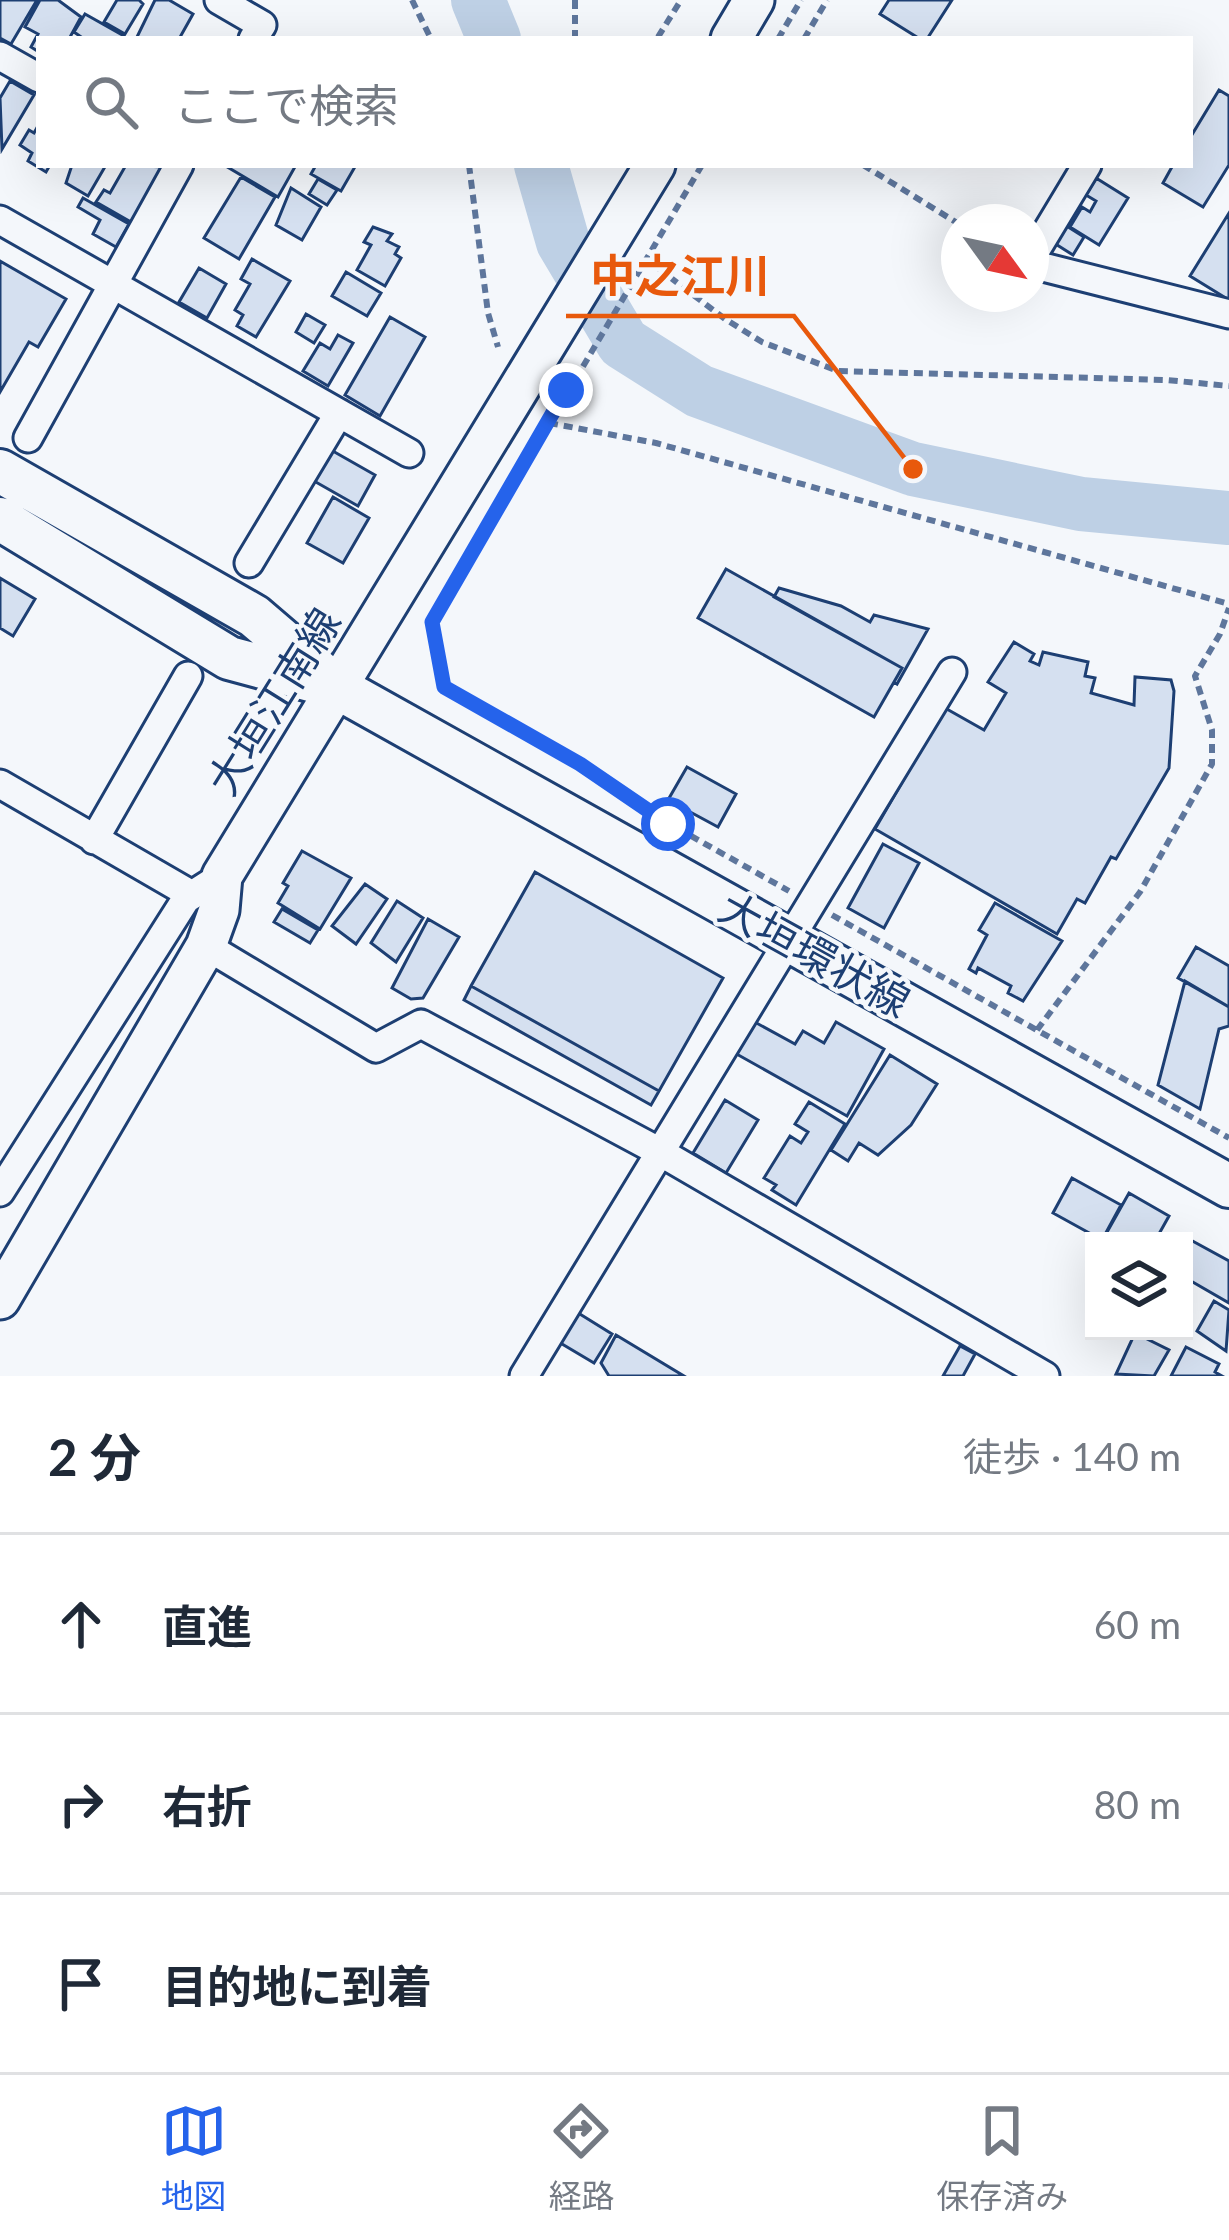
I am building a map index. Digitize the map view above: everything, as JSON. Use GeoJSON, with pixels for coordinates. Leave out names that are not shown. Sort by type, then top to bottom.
{"type":"FeatureCollection","features":[{"type":"Feature","properties":{"kind":"main road"},"geometry":{"type":"LineString","coordinates":[[733,36],[754,0]]}},
{"type":"Feature","properties":{"kind":"main road","name":"大垣江南線"},"geometry":{"type":"LineString","coordinates":[[0,1299],[206,946],[219,910],[207,886],[338,688],[647,178]]}},
{"type":"Feature","properties":{"kind":"main road","name":"大垣環状線"},"geometry":{"type":"LineString","coordinates":[[0,471],[254,616],[338,688],[1229,1186]]}},
{"type":"Feature","properties":{"kind":"main road","name":"大垣環状線"},"geometry":{"type":"LineString","coordinates":[[0,520],[229,658],[338,688]]}},
{"type":"Feature","properties":{"kind":"street"},"geometry":{"type":"LineString","coordinates":[[219,0],[262,25],[256,36]]}},
{"type":"Feature","properties":{"kind":"street"},"geometry":{"type":"LineString","coordinates":[[0,56],[36,76]]}},
{"type":"Feature","properties":{"kind":"street"},"geometry":{"type":"LineString","coordinates":[[28,437],[177,168]]}},
{"type":"Feature","properties":{"kind":"street"},"geometry":{"type":"LineString","coordinates":[[1049,230],[1085,168]]}},
{"type":"Feature","properties":{"kind":"street"},"geometry":{"type":"LineString","coordinates":[[0,220],[409,453]]}},
{"type":"Feature","properties":{"kind":"street"},"geometry":{"type":"LineString","coordinates":[[1049,266],[1229,314]]}},
{"type":"Feature","properties":{"kind":"street"},"geometry":{"type":"LineString","coordinates":[[249,563],[339,413]]}},
{"type":"Feature","properties":{"kind":"street"},"geometry":{"type":"LineString","coordinates":[[524,1376],[952,672]]}},
{"type":"Feature","properties":{"kind":"street"},"geometry":{"type":"LineString","coordinates":[[94,840],[188,676]]}},
{"type":"Feature","properties":{"kind":"street"},"geometry":{"type":"LineString","coordinates":[[0,784],[94,840],[207,886]]}},
{"type":"Feature","properties":{"kind":"street"},"geometry":{"type":"LineString","coordinates":[[0,1192],[186,899],[207,886]]}},
{"type":"Feature","properties":{"kind":"street"},"geometry":{"type":"LineString","coordinates":[[206,946],[376,1048],[422,1024],[660,1152],[1045,1376]]}},
{"type":"Feature","properties":{"kind":"path"},"geometry":{"type":"LineString","coordinates":[[412,0],[429,36]]}},
{"type":"Feature","properties":{"kind":"path"},"geometry":{"type":"LineString","coordinates":[[574,36],[575,0]]}},
{"type":"Feature","properties":{"kind":"path"},"geometry":{"type":"LineString","coordinates":[[659,36],[681,0]]}},
{"type":"Feature","properties":{"kind":"path"},"geometry":{"type":"LineString","coordinates":[[780,36],[801,0]]}},
{"type":"Feature","properties":{"kind":"path"},"geometry":{"type":"LineString","coordinates":[[806,36],[827,0]]}},
{"type":"Feature","properties":{"kind":"path"},"geometry":{"type":"LineString","coordinates":[[469,168],[488,313],[498,346]]}},
{"type":"Feature","properties":{"kind":"path"},"geometry":{"type":"LineString","coordinates":[[700,168],[432,622],[444,687],[580,764],[668,824],[1229,1138]]}},
{"type":"Feature","properties":{"kind":"path"},"geometry":{"type":"LineString","coordinates":[[868,168],[941,213]]}},
{"type":"Feature","properties":{"kind":"path"},"geometry":{"type":"LineString","coordinates":[[646,259],[763,342],[838,371],[1167,380],[1229,386]]}},
{"type":"Feature","properties":{"kind":"path"},"geometry":{"type":"LineString","coordinates":[[547,422],[656,442],[1229,606],[1220,634],[1195,676],[1212,730],[1212,764],[1140,892],[1037,1030]]}},
{"type":"Feature","properties":{"kind":"building"},"geometry":{"type":"Polygon","coordinates":[[[0,0],[37,0],[11,44],[0,38],[0,0]]]}},
{"type":"Feature","properties":{"kind":"building"},"geometry":{"type":"Polygon","coordinates":[[[40,0],[58,0],[81,17],[71,36],[37,36],[25,27],[40,0]]]}},
{"type":"Feature","properties":{"kind":"building"},"geometry":{"type":"Polygon","coordinates":[[[117,0],[143,4],[125,34],[104,22],[117,0]]]}},
{"type":"Feature","properties":{"kind":"building"},"geometry":{"type":"Polygon","coordinates":[[[155,0],[169,0],[193,14],[181,36],[137,36],[155,0]]]}},
{"type":"Feature","properties":{"kind":"building"},"geometry":{"type":"Polygon","coordinates":[[[889,0],[952,0],[929,36],[915,36],[880,14],[889,0]]]}},
{"type":"Feature","properties":{"kind":"building"},"geometry":{"type":"Polygon","coordinates":[[[85,14],[124,36],[80,36],[74,32],[85,14]]]}},
{"type":"Feature","properties":{"kind":"building"},"geometry":{"type":"Polygon","coordinates":[[[10,81],[34,95],[2,149],[0,98],[10,81]]]}},
{"type":"Feature","properties":{"kind":"building"},"geometry":{"type":"Polygon","coordinates":[[[1219,90],[1229,96],[1229,165],[1203,207],[1163,183],[1171,168],[1193,168],[1193,133],[1219,90]]]}},
{"type":"Feature","properties":{"kind":"building"},"geometry":{"type":"Polygon","coordinates":[[[36,129],[36,166],[28,161],[32,153],[20,145],[29,130],[36,129]]]}},
{"type":"Feature","properties":{"kind":"building"},"geometry":{"type":"Polygon","coordinates":[[[71,168],[104,168],[88,196],[66,183],[71,168]]]}},
{"type":"Feature","properties":{"kind":"building"},"geometry":{"type":"Polygon","coordinates":[[[124,168],[162,168],[131,222],[96,202],[104,190],[110,193],[124,168]]]}},
{"type":"Feature","properties":{"kind":"building"},"geometry":{"type":"Polygon","coordinates":[[[229,168],[294,168],[278,197],[229,168]]]}},
{"type":"Feature","properties":{"kind":"building"},"geometry":{"type":"Polygon","coordinates":[[[314,168],[354,168],[341,191],[311,174],[314,168]]]}},
{"type":"Feature","properties":{"kind":"building"},"geometry":{"type":"Polygon","coordinates":[[[241,177],[275,197],[239,259],[204,238],[241,177]]]}},
{"type":"Feature","properties":{"kind":"building"},"geometry":{"type":"Polygon","coordinates":[[[1096,178],[1128,198],[1099,245],[1070,227],[1082,207],[1090,212],[1096,201],[1086,195],[1096,178]]]}},
{"type":"Feature","properties":{"kind":"building"},"geometry":{"type":"Polygon","coordinates":[[[318,179],[337,190],[327,205],[309,194],[318,179]]]}},
{"type":"Feature","properties":{"kind":"building"},"geometry":{"type":"Polygon","coordinates":[[[291,188],[321,207],[302,240],[276,225],[291,188]]]}},
{"type":"Feature","properties":{"kind":"building"},"geometry":{"type":"Polygon","coordinates":[[[83,198],[129,224],[116,247],[93,234],[100,220],[78,207],[83,198]]]}},
{"type":"Feature","properties":{"kind":"building"},"geometry":{"type":"Polygon","coordinates":[[[1229,213],[1229,300],[1190,276],[1229,213]]]}},
{"type":"Feature","properties":{"kind":"building"},"geometry":{"type":"Polygon","coordinates":[[[1065,225],[1084,237],[1073,255],[1054,243],[1065,225]]]}},
{"type":"Feature","properties":{"kind":"building"},"geometry":{"type":"Polygon","coordinates":[[[373,227],[392,234],[387,241],[399,247],[395,254],[401,258],[385,286],[357,270],[371,245],[364,242],[373,227]]]}},
{"type":"Feature","properties":{"kind":"building"},"geometry":{"type":"Polygon","coordinates":[[[252,259],[290,281],[256,337],[237,326],[243,315],[235,310],[250,284],[241,279],[252,259]]]}},
{"type":"Feature","properties":{"kind":"building"},"geometry":{"type":"Polygon","coordinates":[[[0,261],[66,299],[38,347],[29,342],[0,392],[0,261]]]}},
{"type":"Feature","properties":{"kind":"building"},"geometry":{"type":"Polygon","coordinates":[[[199,268],[226,284],[207,318],[179,302],[199,268]]]}},
{"type":"Feature","properties":{"kind":"building"},"geometry":{"type":"Polygon","coordinates":[[[346,272],[381,293],[367,316],[332,296],[346,272]]]}},
{"type":"Feature","properties":{"kind":"building"},"geometry":{"type":"Polygon","coordinates":[[[306,314],[325,325],[314,343],[296,332],[306,314]]]}},
{"type":"Feature","properties":{"kind":"building"},"geometry":{"type":"Polygon","coordinates":[[[390,317],[425,337],[380,416],[345,395],[390,317]]]}},
{"type":"Feature","properties":{"kind":"building"},"geometry":{"type":"Polygon","coordinates":[[[338,335],[353,343],[328,386],[303,371],[320,343],[330,349],[338,335]]]}},
{"type":"Feature","properties":{"kind":"building"},"geometry":{"type":"Polygon","coordinates":[[[331,450],[375,475],[358,506],[314,481],[331,450]]]}},
{"type":"Feature","properties":{"kind":"building"},"geometry":{"type":"Polygon","coordinates":[[[333,497],[369,518],[343,563],[307,543],[333,497]]]}},
{"type":"Feature","properties":{"kind":"building"},"geometry":{"type":"Polygon","coordinates":[[[726,569],[902,668],[874,717],[698,618],[726,569]]]}},
{"type":"Feature","properties":{"kind":"building"},"geometry":{"type":"Polygon","coordinates":[[[0,578],[35,599],[13,636],[0,628],[0,578]]]}},
{"type":"Feature","properties":{"kind":"building"},"geometry":{"type":"Polygon","coordinates":[[[779,588],[841,606],[870,622],[874,615],[928,629],[897,684],[902,668],[774,597],[779,588]]]}},
{"type":"Feature","properties":{"kind":"building"},"geometry":{"type":"Polygon","coordinates":[[[1014,642],[1034,654],[1030,661],[1039,665],[1043,652],[1088,662],[1085,676],[1095,678],[1091,693],[1134,705],[1135,677],[1171,680],[1174,691],[1169,768],[1116,859],[1111,857],[1085,903],[1077,899],[1057,934],[875,829],[945,708],[984,730],[1006,693],[988,682],[1014,642]]]}},
{"type":"Feature","properties":{"kind":"building"},"geometry":{"type":"Polygon","coordinates":[[[687,767],[736,794],[718,827],[668,800],[687,767]]]}},
{"type":"Feature","properties":{"kind":"building"},"geometry":{"type":"Polygon","coordinates":[[[883,844],[919,863],[884,928],[848,908],[883,844]]]}},
{"type":"Feature","properties":{"kind":"building"},"geometry":{"type":"Polygon","coordinates":[[[302,851],[351,878],[320,929],[278,903],[288,886],[283,883],[302,851]]]}},
{"type":"Feature","properties":{"kind":"building"},"geometry":{"type":"Polygon","coordinates":[[[535,872],[723,978],[659,1091],[471,986],[535,872]]]}},
{"type":"Feature","properties":{"kind":"building"},"geometry":{"type":"Polygon","coordinates":[[[365,884],[387,899],[356,944],[332,926],[365,884]]]}},
{"type":"Feature","properties":{"kind":"building"},"geometry":{"type":"Polygon","coordinates":[[[397,901],[423,918],[396,962],[371,943],[397,901]]]}},
{"type":"Feature","properties":{"kind":"building"},"geometry":{"type":"Polygon","coordinates":[[[995,903],[1062,941],[1023,1001],[1008,993],[1011,986],[978,968],[976,973],[969,969],[987,935],[979,930],[995,903]]]}},
{"type":"Feature","properties":{"kind":"building"},"geometry":{"type":"Polygon","coordinates":[[[282,909],[318,930],[310,943],[274,922],[282,909]]]}},
{"type":"Feature","properties":{"kind":"building"},"geometry":{"type":"Polygon","coordinates":[[[428,919],[459,937],[423,998],[411,999],[392,988],[428,919]]]}},
{"type":"Feature","properties":{"kind":"building"},"geometry":{"type":"Polygon","coordinates":[[[1196,947],[1229,966],[1229,1007],[1178,978],[1196,947]]]}},
{"type":"Feature","properties":{"kind":"building"},"geometry":{"type":"Polygon","coordinates":[[[1185,981],[1229,1007],[1229,1026],[1219,1029],[1200,1109],[1158,1085],[1185,981]]]}},
{"type":"Feature","properties":{"kind":"building"},"geometry":{"type":"Polygon","coordinates":[[[471,986],[659,1091],[651,1105],[464,1000],[471,986]]]}},
{"type":"Feature","properties":{"kind":"building"},"geometry":{"type":"Polygon","coordinates":[[[751,1020],[795,1044],[803,1031],[824,1043],[836,1022],[884,1049],[847,1116],[733,1052],[751,1020]]]}},
{"type":"Feature","properties":{"kind":"building"},"geometry":{"type":"Polygon","coordinates":[[[890,1055],[937,1084],[911,1125],[878,1155],[859,1143],[848,1161],[831,1150],[890,1055]]]}},
{"type":"Feature","properties":{"kind":"building"},"geometry":{"type":"Polygon","coordinates":[[[725,1100],[758,1120],[726,1173],[693,1153],[725,1100]]]}},
{"type":"Feature","properties":{"kind":"building"},"geometry":{"type":"Polygon","coordinates":[[[809,1102],[845,1124],[796,1205],[772,1190],[776,1185],[764,1178],[790,1136],[801,1143],[808,1132],[795,1124],[809,1102]]]}},
{"type":"Feature","properties":{"kind":"building"},"geometry":{"type":"Polygon","coordinates":[[[1072,1178],[1121,1205],[1106,1232],[1087,1232],[1053,1213],[1072,1178]]]}},
{"type":"Feature","properties":{"kind":"building"},"geometry":{"type":"Polygon","coordinates":[[[1129,1193],[1169,1216],[1160,1232],[1107,1232],[1129,1193]]]}},
{"type":"Feature","properties":{"kind":"building"},"geometry":{"type":"Polygon","coordinates":[[[1193,1241],[1229,1261],[1229,1303],[1193,1282],[1193,1241]]]}},
{"type":"Feature","properties":{"kind":"building"},"geometry":{"type":"Polygon","coordinates":[[[1214,1301],[1229,1310],[1226,1351],[1197,1331],[1214,1301]]]}},
{"type":"Feature","properties":{"kind":"building"},"geometry":{"type":"Polygon","coordinates":[[[575,1311],[612,1334],[594,1363],[557,1341],[575,1311]]]}},
{"type":"Feature","properties":{"kind":"building"},"geometry":{"type":"Polygon","coordinates":[[[616,1335],[684,1376],[609,1376],[601,1363],[616,1335]]]}},
{"type":"Feature","properties":{"kind":"building"},"geometry":{"type":"Polygon","coordinates":[[[1132,1340],[1149,1340],[1169,1350],[1154,1376],[1116,1374],[1132,1340]]]}},
{"type":"Feature","properties":{"kind":"building"},"geometry":{"type":"Polygon","coordinates":[[[960,1346],[975,1354],[963,1376],[943,1376],[960,1346]]]}},
{"type":"Feature","properties":{"kind":"building"},"geometry":{"type":"Polygon","coordinates":[[[1186,1347],[1219,1364],[1215,1372],[1222,1376],[1171,1376],[1186,1347]]]}},
{"type":"Feature","properties":{"kind":"waterway"},"geometry":{"type":"LineString","coordinates":[[478,0],[493,36]]}},
{"type":"Feature","properties":{"kind":"waterway"},"geometry":{"type":"LineString","coordinates":[[542,168],[563,242],[623,343],[699,391],[913,469],[1081,504],[1229,518]]}},
{"type":"Feature","properties":{"kind":"place","name":"中之江川"},"geometry":{"type":"Point","coordinates":[913,469]}},
{"type":"Feature","properties":{"kind":"route"},"geometry":{"type":"LineString","coordinates":[[566,390],[432,622],[444,687],[580,764],[668,824]]}}]}
